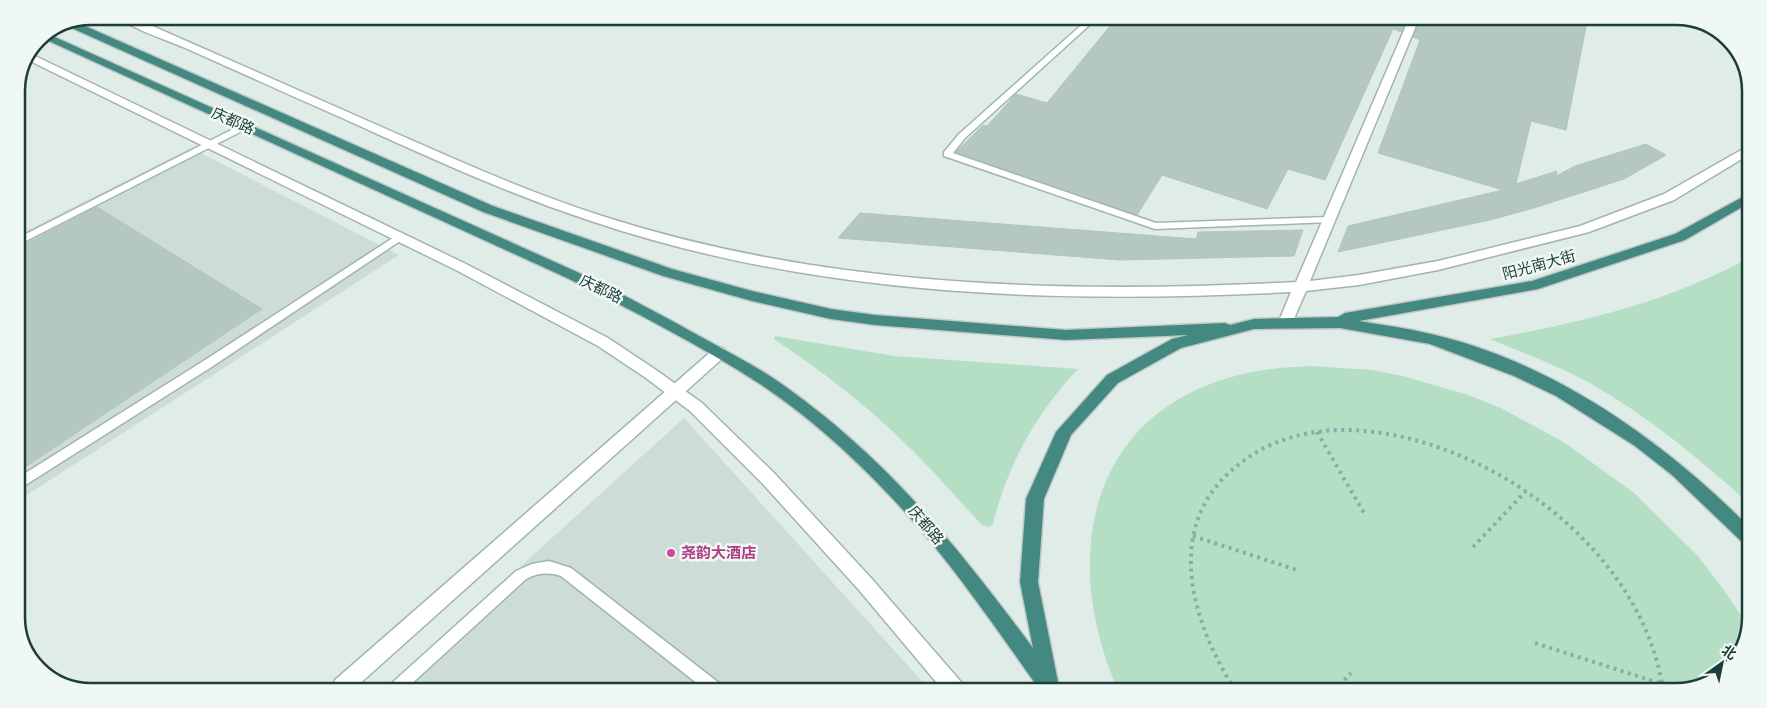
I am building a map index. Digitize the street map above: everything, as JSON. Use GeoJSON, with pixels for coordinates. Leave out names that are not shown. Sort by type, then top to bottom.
{"type":"FeatureCollection","features":[{"type":"Feature","properties":{"kind":"highway","name":"庆都路"},"geometry":{"type":"LineString","coordinates":[[77,26],[488,210],[668,273],[752,296],[831,314],[875,320],[1066,336],[1225,328]]}},
{"type":"Feature","properties":{"kind":"highway","name":"庆都路"},"geometry":{"type":"LineString","coordinates":[[50,39],[572,275],[629,303],[719,353],[786,395],[847,445],[912,509],[963,569],[1047,683]]}},
{"type":"Feature","properties":{"kind":"highway","name":"阳光南大街"},"geometry":{"type":"LineString","coordinates":[[1323,321],[1533,286],[1680,237],[1742,202]]}},
{"type":"Feature","properties":{"kind":"highway"},"geometry":{"type":"LineString","coordinates":[[1050,683],[1039,649],[1030,608],[1027,569],[1028,532],[1034,499],[1044,468],[1058,440],[1075,415],[1094,394],[1116,375],[1167,346],[1225,328],[1286,321],[1323,321],[1375,327],[1430,339],[1466,350],[1541,381],[1608,419],[1652,449],[1688,478],[1742,531]]}},
{"type":"Feature","properties":{"kind":"street"},"geometry":{"type":"LineString","coordinates":[[142,25],[528,193],[626,228],[712,250],[789,266],[894,281],[1020,292],[1098,294],[1301,286],[1396,274],[1547,240],[1594,226],[1673,195],[1742,154]]}},
{"type":"Feature","properties":{"kind":"street"},"geometry":{"type":"LineString","coordinates":[[1286,321],[1411,25]]}},
{"type":"Feature","properties":{"kind":"street"},"geometry":{"type":"LineString","coordinates":[[34,59],[461,267],[595,338],[675,392],[722,430],[768,478],[865,584],[949,683]]}},
{"type":"Feature","properties":{"kind":"street"},"geometry":{"type":"LineString","coordinates":[[347,683],[719,353]]}},
{"type":"Feature","properties":{"kind":"lane"},"geometry":{"type":"LineString","coordinates":[[1085,25],[962,136],[946,154],[1155,226],[1328,220]]}},
{"type":"Feature","properties":{"kind":"lane"},"geometry":{"type":"LineString","coordinates":[[25,239],[245,126]]}},
{"type":"Feature","properties":{"kind":"lane"},"geometry":{"type":"LineString","coordinates":[[25,480],[209,363],[399,237]]}},
{"type":"Feature","properties":{"kind":"lane"},"geometry":{"type":"LineString","coordinates":[[402,683],[520,575],[532,569],[552,566],[566,572],[708,683]]}},
{"type":"Feature","properties":{"kind":"path"},"geometry":{"type":"LineString","coordinates":[[1232,683],[1208,642],[1196,611],[1190,580],[1190,552],[1203,503],[1216,484],[1232,467],[1250,454],[1272,443],[1317,432],[1348,430],[1376,432],[1436,446],[1481,465],[1526,491],[1554,512],[1581,536],[1626,591],[1655,653],[1662,683]]}},
{"type":"Feature","properties":{"kind":"path"},"geometry":{"type":"LineString","coordinates":[[1317,432],[1364,512]]}},
{"type":"Feature","properties":{"kind":"path"},"geometry":{"type":"LineString","coordinates":[[1473,547],[1526,491]]}},
{"type":"Feature","properties":{"kind":"path"},"geometry":{"type":"LineString","coordinates":[[1193,536],[1300,572]]}},
{"type":"Feature","properties":{"kind":"path"},"geometry":{"type":"LineString","coordinates":[[1535,643],[1659,683]]}},
{"type":"Feature","properties":{"kind":"path"},"geometry":{"type":"LineString","coordinates":[[1342,683],[1351,673]]}},
{"type":"Feature","properties":{"kind":"shaded area"},"geometry":{"type":"Polygon","coordinates":[[[191,148],[399,255],[25,496],[25,231],[191,148]]]}},
{"type":"Feature","properties":{"kind":"shaded area","name":"尧韵大酒店"},"geometry":{"type":"Polygon","coordinates":[[[684,418],[924,683],[392,683],[684,418]]]}},
{"type":"Feature","properties":{"kind":"green space"},"geometry":{"type":"Polygon","coordinates":[[[1742,261],[1742,498],[1710,469],[1630,408],[1588,382],[1564,370],[1490,339],[1557,326],[1623,309],[1687,287],[1742,261]]]}},
{"type":"Feature","properties":{"kind":"green space"},"geometry":{"type":"Polygon","coordinates":[[[775,336],[894,356],[1078,369],[1049,404],[1025,441],[1006,482],[993,524],[989,527],[982,525],[925,463],[884,423],[812,365],[774,339],[775,336]]]}},
{"type":"Feature","properties":{"kind":"green space"},"geometry":{"type":"Polygon","coordinates":[[[1311,366],[1372,370],[1403,376],[1468,395],[1501,408],[1565,443],[1634,493],[1697,555],[1724,590],[1742,617],[1739,638],[1728,657],[1713,672],[1697,680],[1676,683],[1115,683],[1101,643],[1092,595],[1090,549],[1098,504],[1115,463],[1142,428],[1179,399],[1238,375],[1290,367],[1311,366]]]}},
{"type":"Feature","properties":{"kind":"building"},"geometry":{"type":"Polygon","coordinates":[[[1111,25],[1404,25],[1401,32],[1393,29],[1325,180],[1288,169],[1267,209],[1162,175],[1137,215],[956,152],[983,125],[987,126],[1016,94],[1047,103],[1111,25]]]}},
{"type":"Feature","properties":{"kind":"building"},"geometry":{"type":"Polygon","coordinates":[[[1418,25],[1586,25],[1566,130],[1531,121],[1516,184],[1557,171],[1556,176],[1575,166],[1646,144],[1666,155],[1624,179],[1534,208],[1490,220],[1338,252],[1348,226],[1503,190],[1378,153],[1420,40],[1413,37],[1418,25]]]}},
{"type":"Feature","properties":{"kind":"building"},"geometry":{"type":"Polygon","coordinates":[[[97,207],[262,309],[25,467],[25,244],[97,207]]]}},
{"type":"Feature","properties":{"kind":"building"},"geometry":{"type":"Polygon","coordinates":[[[860,213],[1196,239],[1198,232],[1303,230],[1294,256],[1120,260],[838,238],[860,213]]]}},
{"type":"Feature","properties":{"kind":"place","name":"尧韵大酒店"},"geometry":{"type":"Point","coordinates":[671,553]}}]}
